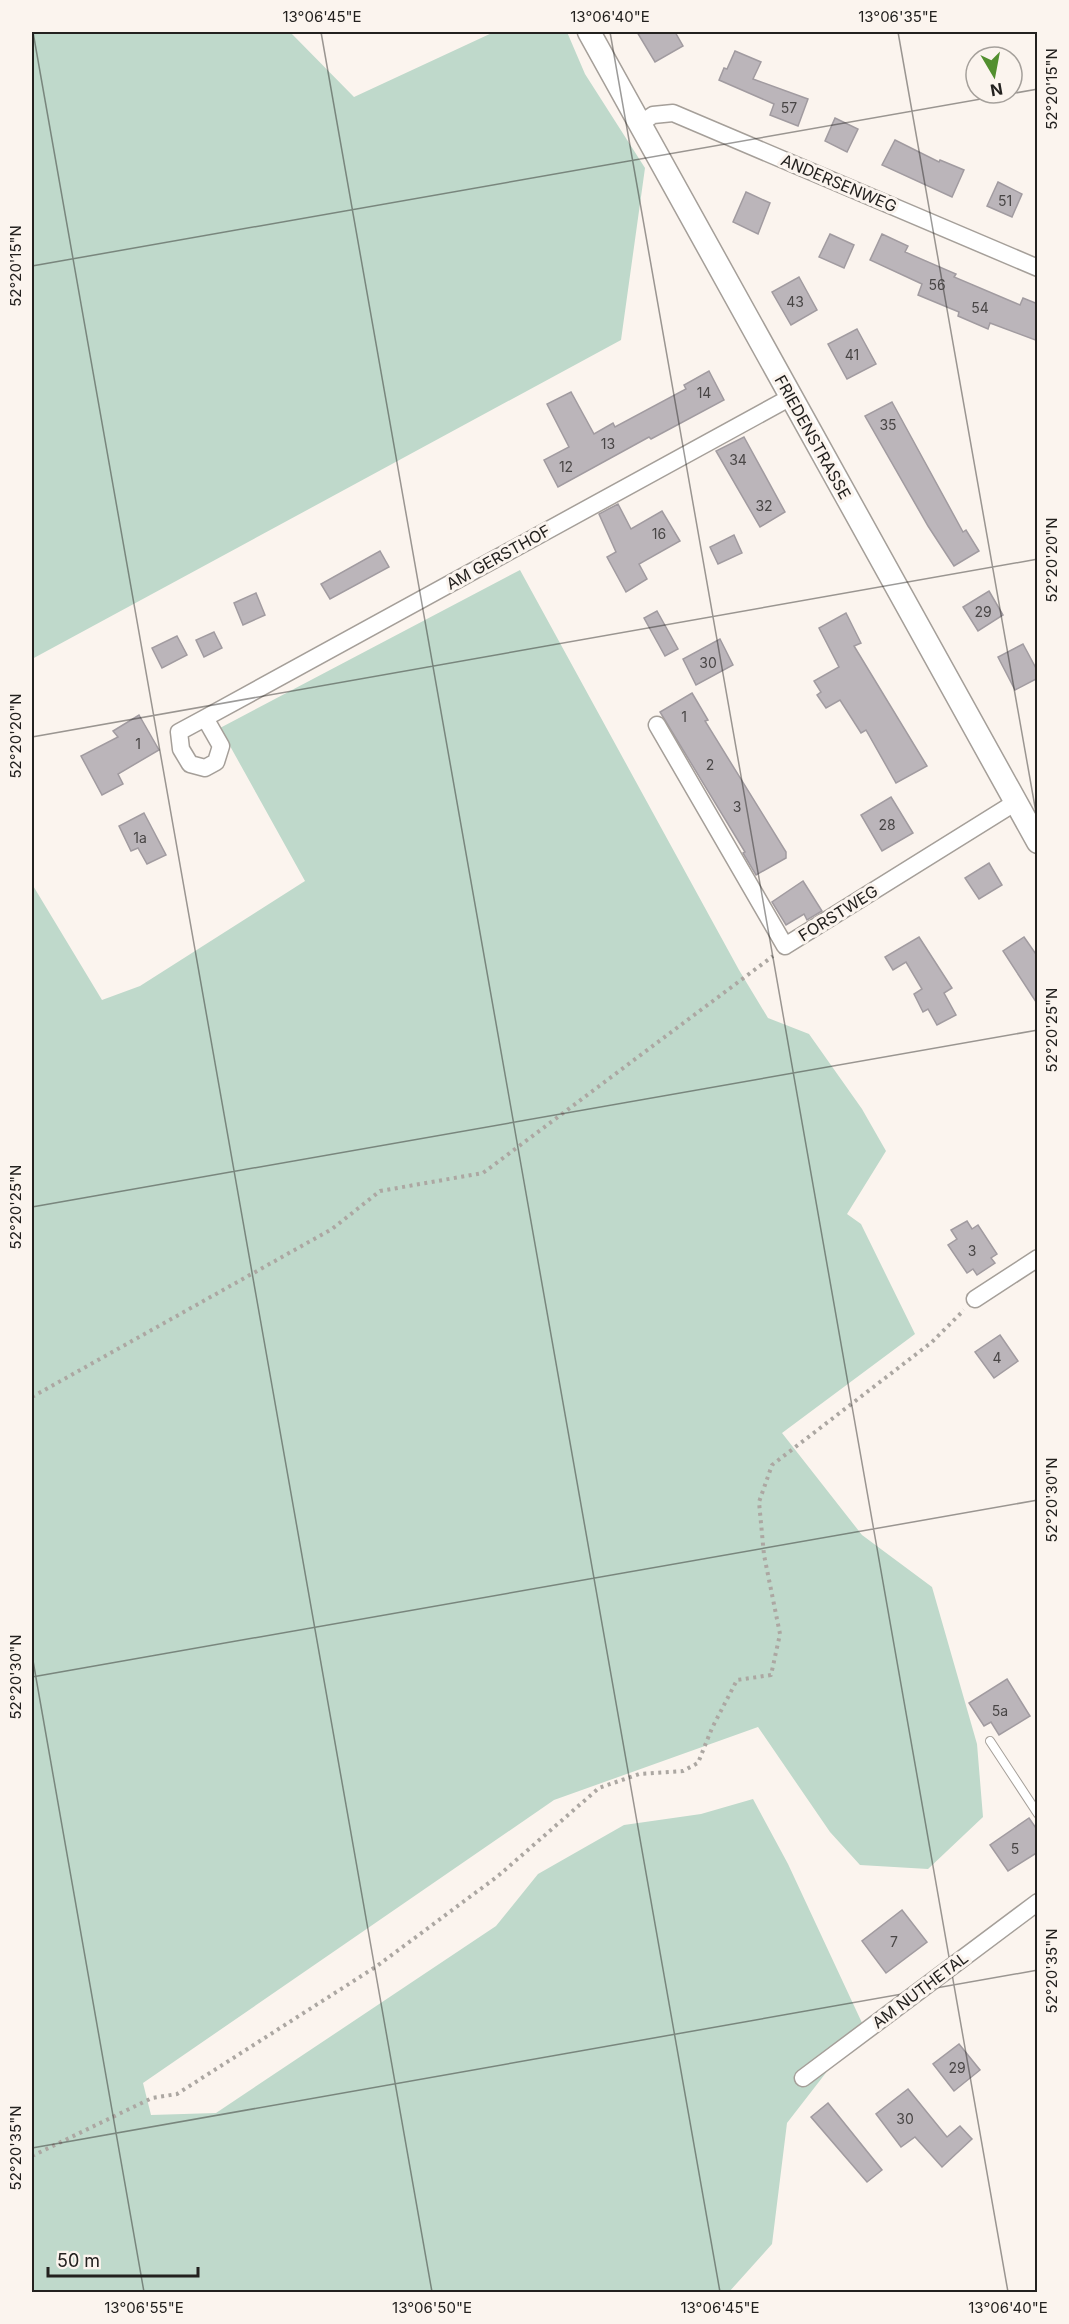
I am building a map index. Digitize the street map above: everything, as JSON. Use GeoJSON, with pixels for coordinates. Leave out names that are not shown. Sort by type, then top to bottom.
{"type":"FeatureCollection","features":[{"type":"Feature","properties":{"kind":"main road","name":"FRIEDENSTRASSE"},"geometry":{"type":"LineString","coordinates":[[589,32],[1038,842]]}},
{"type":"Feature","properties":{"kind":"street","name":"ANDERSENWEG"},"geometry":{"type":"LineString","coordinates":[[640,123],[653,116],[673,113],[1038,268]]}},
{"type":"Feature","properties":{"kind":"street","name":"AM GERSTHOF"},"geometry":{"type":"LineString","coordinates":[[205,718],[791,397]]}},
{"type":"Feature","properties":{"kind":"street","name":"FORSTWEG"},"geometry":{"type":"LineString","coordinates":[[657,725],[785,946],[1016,802]]}},
{"type":"Feature","properties":{"kind":"street"},"geometry":{"type":"LineString","coordinates":[[975,1299],[1038,1258]]}},
{"type":"Feature","properties":{"kind":"street","name":"AM NUTHETAL"},"geometry":{"type":"LineString","coordinates":[[803,2078],[1038,1902]]}},
{"type":"Feature","properties":{"kind":"lane"},"geometry":{"type":"LineString","coordinates":[[990,1741],[1038,1814]]}},
{"type":"Feature","properties":{"kind":"path"},"geometry":{"type":"LineString","coordinates":[[32,1397],[332,1229],[380,1191],[483,1173],[785,946]]}},
{"type":"Feature","properties":{"kind":"path"},"geometry":{"type":"LineString","coordinates":[[32,2156],[152,2098],[177,2094],[377,1966],[498,1876],[599,1788],[639,1774],[683,1771],[698,1763],[712,1728],[737,1680],[771,1676],[780,1634],[764,1555],[759,1502],[772,1465],[932,1342],[975,1299]]}},
{"type":"Feature","properties":{"kind":"green space"},"geometry":{"type":"Polygon","coordinates":[[[32,32],[290,32],[354,97],[494,32],[567,32],[585,74],[645,168],[621,340],[32,659],[32,32]]]}},
{"type":"Feature","properties":{"kind":"green space"},"geometry":{"type":"Polygon","coordinates":[[[520,570],[739,970],[768,1018],[809,1034],[862,1109],[886,1151],[847,1214],[861,1224],[915,1334],[782,1433],[862,1535],[932,1587],[977,1744],[983,1817],[928,1869],[860,1865],[830,1832],[758,1727],[554,1800],[143,2083],[151,2115],[216,2113],[496,1926],[538,1874],[624,1825],[701,1814],[753,1799],[788,1864],[863,2025],[787,2123],[772,2244],[729,2292],[32,2292],[32,884],[102,1000],[140,986],[305,881],[220,728],[520,570]]]}},
{"type":"Feature","properties":{"kind":"building"},"geometry":{"type":"Polygon","coordinates":[[[637,32],[675,32],[683,46],[655,62],[637,32]]]}},
{"type":"Feature","properties":{"kind":"building"},"geometry":{"type":"Polygon","coordinates":[[[735,51],[761,62],[753,79],[808,99],[798,126],[770,115],[774,104],[719,80],[735,51]]]}},
{"type":"Feature","properties":{"kind":"building"},"geometry":{"type":"Polygon","coordinates":[[[835,118],[858,129],[847,152],[825,141],[835,118]]]}},
{"type":"Feature","properties":{"kind":"building"},"geometry":{"type":"Polygon","coordinates":[[[895,140],[939,162],[940,160],[964,170],[952,197],[882,165],[895,140]]]}},
{"type":"Feature","properties":{"kind":"building"},"geometry":{"type":"Polygon","coordinates":[[[998,182],[1022,194],[1012,217],[987,206],[998,182]]]}},
{"type":"Feature","properties":{"kind":"building"},"geometry":{"type":"Polygon","coordinates":[[[746,192],[770,203],[758,234],[733,222],[746,192]]]}},
{"type":"Feature","properties":{"kind":"building"},"geometry":{"type":"Polygon","coordinates":[[[830,234],[854,245],[844,268],[819,257],[830,234]]]}},
{"type":"Feature","properties":{"kind":"building"},"geometry":{"type":"Polygon","coordinates":[[[882,234],[908,246],[905,252],[956,274],[954,277],[1020,305],[1023,298],[1038,304],[1038,341],[990,323],[988,329],[958,316],[959,312],[918,295],[922,284],[870,260],[882,234]]]}},
{"type":"Feature","properties":{"kind":"building"},"geometry":{"type":"Polygon","coordinates":[[[799,277],[817,310],[791,325],[772,292],[799,277]]]}},
{"type":"Feature","properties":{"kind":"building"},"geometry":{"type":"Polygon","coordinates":[[[857,329],[876,364],[847,379],[828,344],[857,329]]]}},
{"type":"Feature","properties":{"kind":"building"},"geometry":{"type":"Polygon","coordinates":[[[709,371],[724,400],[651,439],[649,437],[558,487],[544,460],[569,447],[547,404],[571,392],[594,434],[613,423],[615,427],[686,389],[684,385],[709,371]]]}},
{"type":"Feature","properties":{"kind":"building"},"geometry":{"type":"Polygon","coordinates":[[[892,402],[963,532],[966,530],[979,551],[954,566],[928,526],[865,416],[892,402]]]}},
{"type":"Feature","properties":{"kind":"building"},"geometry":{"type":"Polygon","coordinates":[[[744,437],[785,512],[760,527],[716,451],[744,437]]]}},
{"type":"Feature","properties":{"kind":"building"},"geometry":{"type":"Polygon","coordinates":[[[618,504],[631,529],[662,511],[680,541],[639,564],[647,579],[626,592],[607,557],[616,552],[599,514],[618,504]]]}},
{"type":"Feature","properties":{"kind":"building"},"geometry":{"type":"Polygon","coordinates":[[[734,535],[742,553],[718,564],[710,547],[734,535]]]}},
{"type":"Feature","properties":{"kind":"building"},"geometry":{"type":"Polygon","coordinates":[[[380,551],[389,567],[330,599],[321,584],[380,551]]]}},
{"type":"Feature","properties":{"kind":"building"},"geometry":{"type":"Polygon","coordinates":[[[989,591],[1003,615],[978,631],[963,607],[989,591]]]}},
{"type":"Feature","properties":{"kind":"building"},"geometry":{"type":"Polygon","coordinates":[[[256,593],[265,615],[243,625],[234,603],[256,593]]]}},
{"type":"Feature","properties":{"kind":"building"},"geometry":{"type":"Polygon","coordinates":[[[657,611],[678,649],[665,656],[644,618],[657,611]]]}},
{"type":"Feature","properties":{"kind":"building"},"geometry":{"type":"Polygon","coordinates":[[[846,613],[861,643],[854,646],[927,766],[896,783],[866,730],[861,733],[840,700],[826,708],[817,695],[821,692],[814,681],[839,667],[819,628],[846,613]]]}},
{"type":"Feature","properties":{"kind":"building"},"geometry":{"type":"Polygon","coordinates":[[[214,632],[222,648],[204,657],[196,640],[214,632]]]}},
{"type":"Feature","properties":{"kind":"building"},"geometry":{"type":"Polygon","coordinates":[[[177,636],[187,655],[162,668],[152,648],[177,636]]]}},
{"type":"Feature","properties":{"kind":"building"},"geometry":{"type":"Polygon","coordinates":[[[720,639],[733,665],[696,685],[683,659],[720,639]]]}},
{"type":"Feature","properties":{"kind":"building"},"geometry":{"type":"Polygon","coordinates":[[[1023,644],[1038,672],[1038,678],[1015,690],[998,657],[1023,644]]]}},
{"type":"Feature","properties":{"kind":"building"},"geometry":{"type":"Polygon","coordinates":[[[692,693],[708,720],[705,721],[786,852],[786,858],[756,875],[743,853],[745,852],[660,712],[692,693]]]}},
{"type":"Feature","properties":{"kind":"building"},"geometry":{"type":"Polygon","coordinates":[[[139,715],[159,750],[118,774],[123,784],[102,795],[81,756],[118,737],[113,731],[139,715]]]}},
{"type":"Feature","properties":{"kind":"building"},"geometry":{"type":"Polygon","coordinates":[[[891,797],[913,833],[882,851],[861,815],[891,797]]]}},
{"type":"Feature","properties":{"kind":"building"},"geometry":{"type":"Polygon","coordinates":[[[144,813],[166,855],[147,864],[138,848],[131,851],[119,826],[144,813]]]}},
{"type":"Feature","properties":{"kind":"building"},"geometry":{"type":"Polygon","coordinates":[[[989,863],[1002,885],[979,899],[965,878],[989,863]]]}},
{"type":"Feature","properties":{"kind":"building"},"geometry":{"type":"Polygon","coordinates":[[[803,881],[822,911],[807,920],[804,914],[786,925],[772,902],[803,881]]]}},
{"type":"Feature","properties":{"kind":"building"},"geometry":{"type":"Polygon","coordinates":[[[919,937],[952,988],[944,993],[956,1015],[937,1025],[928,1009],[923,1012],[914,994],[922,989],[906,962],[893,970],[885,957],[919,937]]]}},
{"type":"Feature","properties":{"kind":"building"},"geometry":{"type":"Polygon","coordinates":[[[1024,937],[1038,957],[1038,1005],[1003,951],[1024,937]]]}},
{"type":"Feature","properties":{"kind":"building"},"geometry":{"type":"Polygon","coordinates":[[[967,1221],[972,1229],[978,1225],[997,1254],[991,1258],[995,1263],[977,1275],[973,1269],[967,1273],[948,1245],[957,1239],[951,1230],[967,1221]]]}},
{"type":"Feature","properties":{"kind":"building"},"geometry":{"type":"Polygon","coordinates":[[[1000,1335],[1018,1361],[994,1378],[975,1352],[1000,1335]]]}},
{"type":"Feature","properties":{"kind":"building"},"geometry":{"type":"Polygon","coordinates":[[[1007,1679],[1030,1716],[999,1735],[991,1722],[984,1726],[969,1703],[1007,1679]]]}},
{"type":"Feature","properties":{"kind":"building"},"geometry":{"type":"Polygon","coordinates":[[[1029,1818],[1038,1831],[1038,1852],[1008,1871],[990,1845],[1029,1818]]]}},
{"type":"Feature","properties":{"kind":"building"},"geometry":{"type":"Polygon","coordinates":[[[902,1910],[927,1942],[886,1973],[862,1941],[902,1910]]]}},
{"type":"Feature","properties":{"kind":"building"},"geometry":{"type":"Polygon","coordinates":[[[959,2044],[980,2070],[954,2091],[933,2064],[959,2044]]]}},
{"type":"Feature","properties":{"kind":"building"},"geometry":{"type":"Polygon","coordinates":[[[908,2089],[947,2137],[960,2126],[972,2139],[942,2167],[915,2137],[901,2147],[876,2114],[908,2089]]]}},
{"type":"Feature","properties":{"kind":"building"},"geometry":{"type":"Polygon","coordinates":[[[828,2103],[882,2170],[867,2182],[811,2117],[828,2103]]]}}]}
